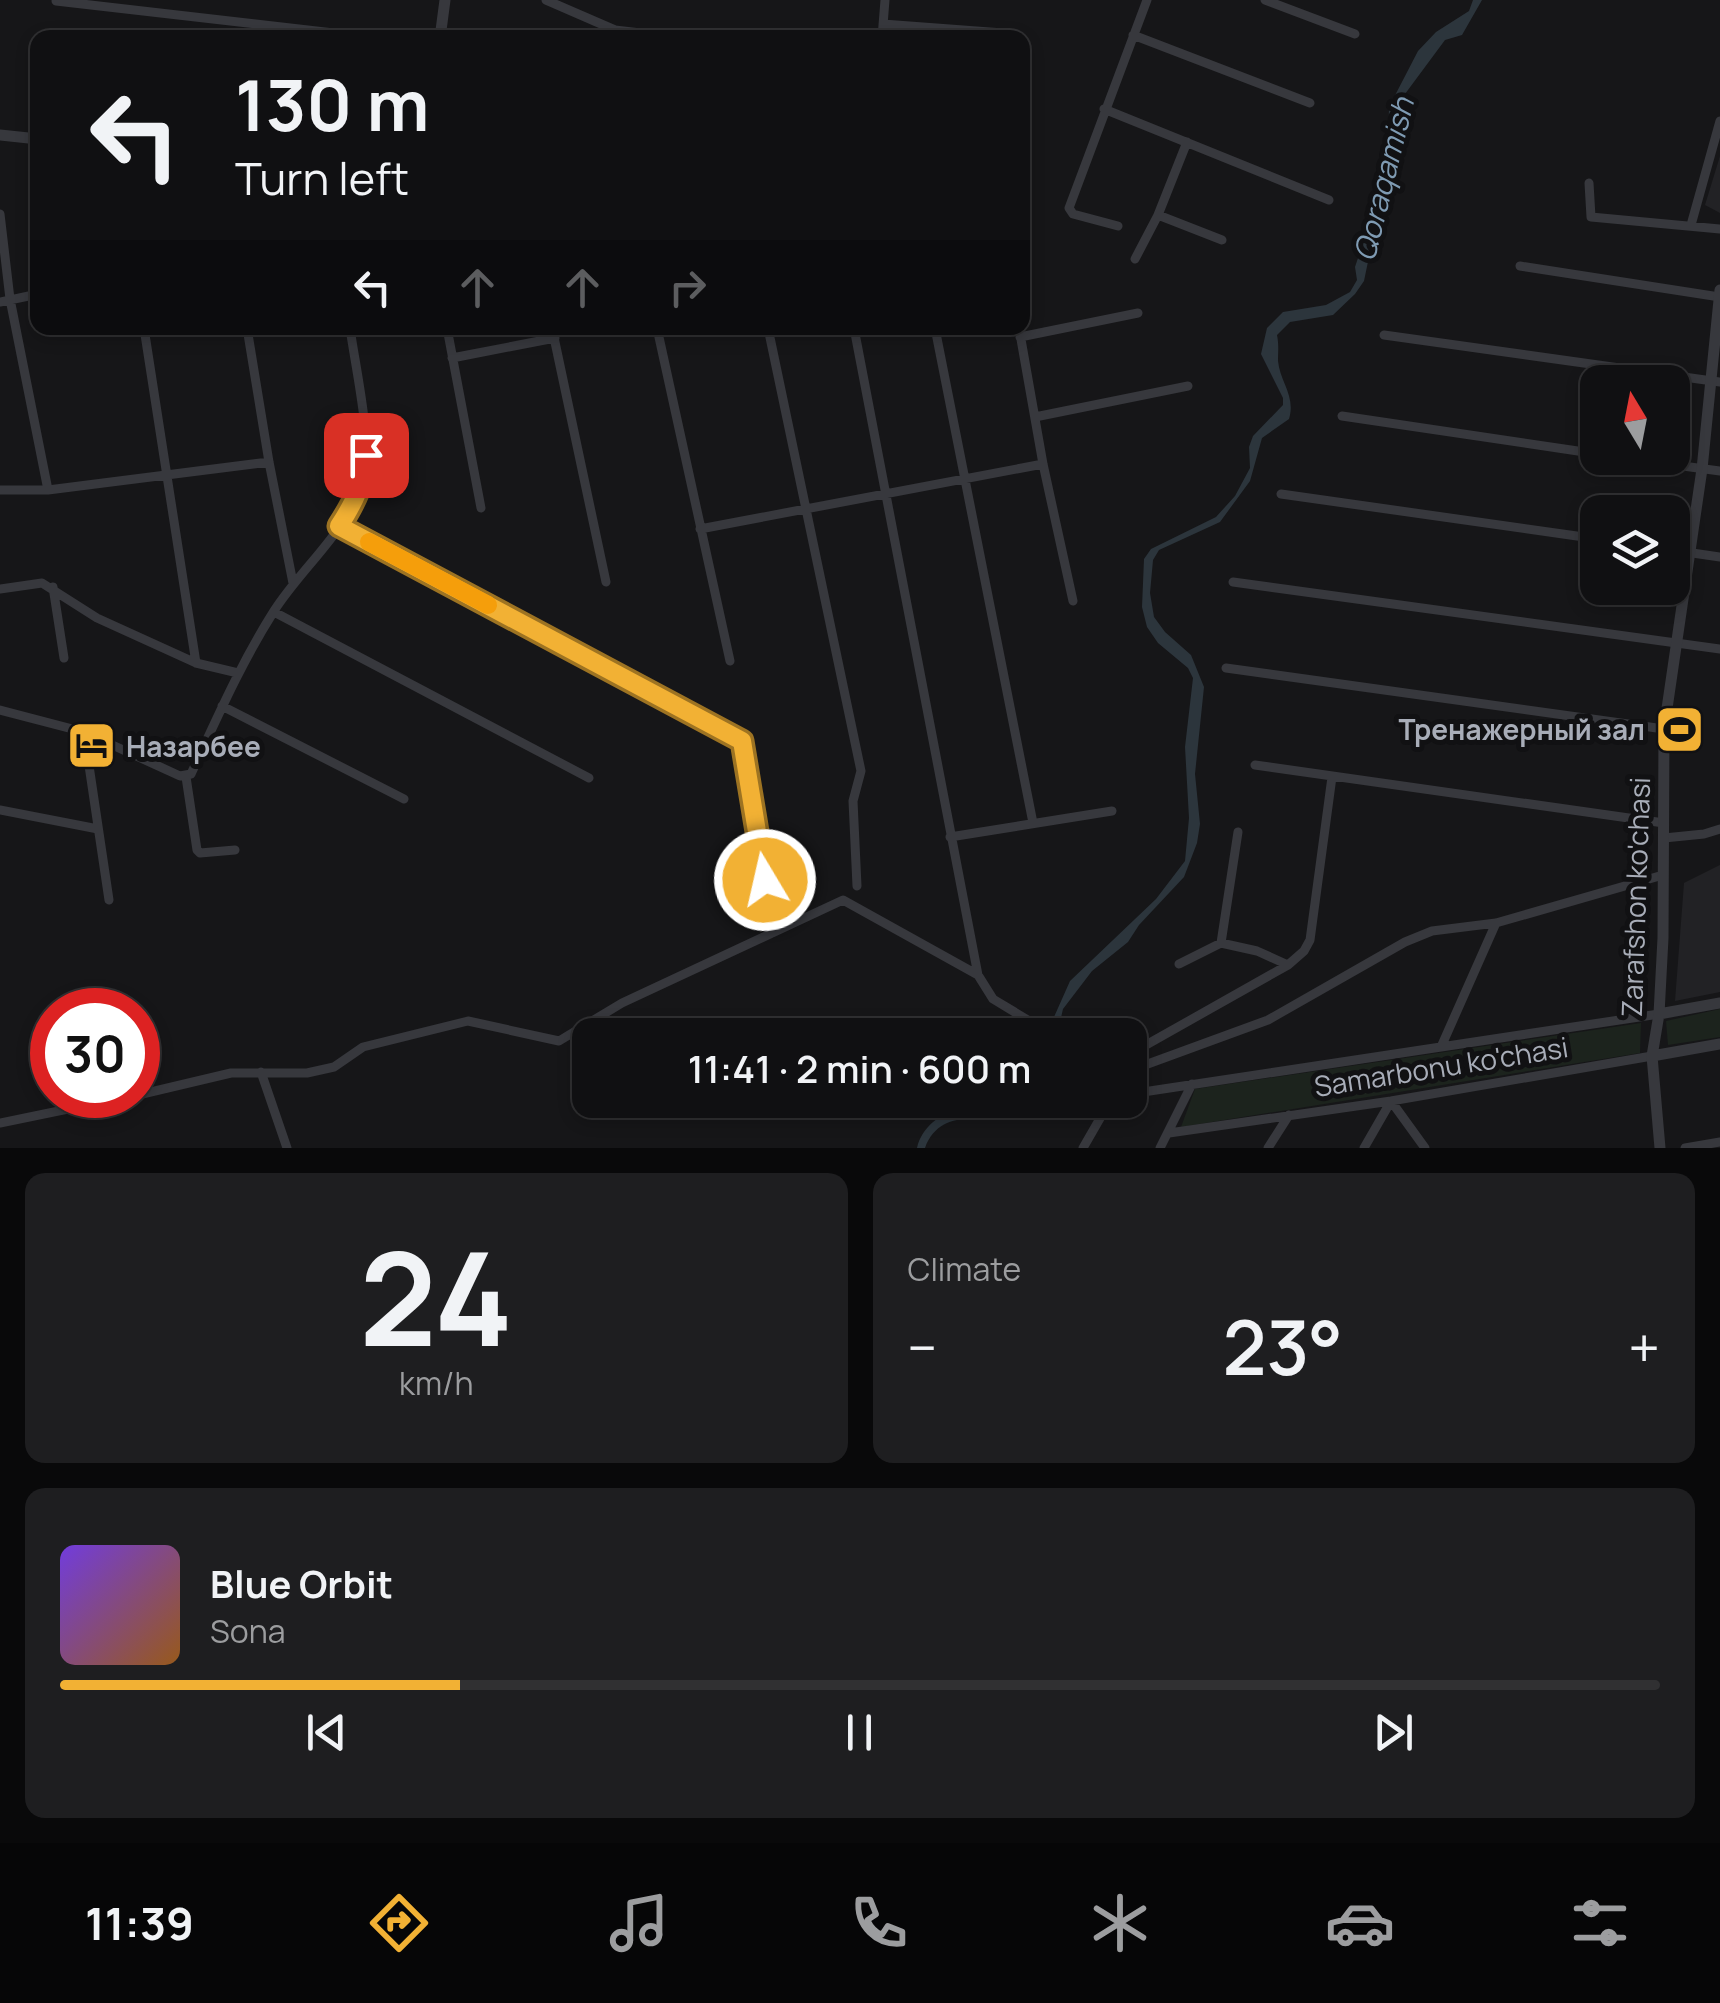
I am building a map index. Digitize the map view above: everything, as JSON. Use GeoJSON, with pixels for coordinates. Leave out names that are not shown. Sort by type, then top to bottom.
{"type":"FeatureCollection","features":[{"type":"Feature","properties":{"kind":"street"},"geometry":{"type":"LineString","coordinates":[[441,30],[445,0]]}},
{"type":"Feature","properties":{"kind":"street"},"geometry":{"type":"LineString","coordinates":[[546,0],[615,30]]}},
{"type":"Feature","properties":{"kind":"street"},"geometry":{"type":"LineString","coordinates":[[882,30],[885,0]]}},
{"type":"Feature","properties":{"kind":"street"},"geometry":{"type":"LineString","coordinates":[[1118,226],[1073,214],[1069,208],[1148,0]]}},
{"type":"Feature","properties":{"kind":"street"},"geometry":{"type":"LineString","coordinates":[[1266,0],[1355,34]]}},
{"type":"Feature","properties":{"kind":"street"},"geometry":{"type":"LineString","coordinates":[[56,1],[307,30]]}},
{"type":"Feature","properties":{"kind":"street"},"geometry":{"type":"LineString","coordinates":[[882,24],[962,30]]}},
{"type":"Feature","properties":{"kind":"street"},"geometry":{"type":"LineString","coordinates":[[1134,36],[1310,103]]}},
{"type":"Feature","properties":{"kind":"street"},"geometry":{"type":"LineString","coordinates":[[1104,109],[1329,200]]}},
{"type":"Feature","properties":{"kind":"street"},"geometry":{"type":"LineString","coordinates":[[1691,225],[1720,121]]}},
{"type":"Feature","properties":{"kind":"street"},"geometry":{"type":"LineString","coordinates":[[0,135],[30,139]]}},
{"type":"Feature","properties":{"kind":"street"},"geometry":{"type":"LineString","coordinates":[[1135,259],[1158,216],[1186,142]]}},
{"type":"Feature","properties":{"kind":"street"},"geometry":{"type":"LineString","coordinates":[[1589,183],[1591,217],[1720,229]]}},
{"type":"Feature","properties":{"kind":"street"},"geometry":{"type":"LineString","coordinates":[[0,214],[5,300],[48,490]]}},
{"type":"Feature","properties":{"kind":"street"},"geometry":{"type":"LineString","coordinates":[[1158,216],[1222,240]]}},
{"type":"Feature","properties":{"kind":"street"},"geometry":{"type":"LineString","coordinates":[[1520,266],[1720,294]]}},
{"type":"Feature","properties":{"kind":"street","name":"Zarafshon ko'chasi"},"geometry":{"type":"LineString","coordinates":[[1690,552],[1715,382],[1720,294]]}},
{"type":"Feature","properties":{"kind":"street"},"geometry":{"type":"LineString","coordinates":[[5,300],[30,295]]}},
{"type":"Feature","properties":{"kind":"street"},"geometry":{"type":"LineString","coordinates":[[1030,330],[1138,313]]}},
{"type":"Feature","properties":{"kind":"street"},"geometry":{"type":"LineString","coordinates":[[145,335],[196,663]]}},
{"type":"Feature","properties":{"kind":"street"},"geometry":{"type":"LineString","coordinates":[[248,335],[268,462],[293,583]]}},
{"type":"Feature","properties":{"kind":"street"},"geometry":{"type":"LineString","coordinates":[[186,777],[191,774],[238,673],[274,612],[339,526],[360,489],[366,455],[351,335]]}},
{"type":"Feature","properties":{"kind":"street"},"geometry":{"type":"LineString","coordinates":[[447,335],[481,508]]}},
{"type":"Feature","properties":{"kind":"street"},"geometry":{"type":"LineString","coordinates":[[452,358],[546,335]]}},
{"type":"Feature","properties":{"kind":"street"},"geometry":{"type":"LineString","coordinates":[[554,335],[606,582]]}},
{"type":"Feature","properties":{"kind":"street"},"geometry":{"type":"LineString","coordinates":[[658,335],[730,661]]}},
{"type":"Feature","properties":{"kind":"street"},"geometry":{"type":"LineString","coordinates":[[769,335],[861,771],[853,801],[857,886]]}},
{"type":"Feature","properties":{"kind":"street"},"geometry":{"type":"LineString","coordinates":[[855,335],[978,974],[993,999],[1024,1018]]}},
{"type":"Feature","properties":{"kind":"street"},"geometry":{"type":"LineString","coordinates":[[937,335],[1033,823]]}},
{"type":"Feature","properties":{"kind":"street"},"geometry":{"type":"LineString","coordinates":[[1021,335],[1043,464],[1073,600]]}},
{"type":"Feature","properties":{"kind":"street"},"geometry":{"type":"LineString","coordinates":[[1384,336],[1715,382]]}},
{"type":"Feature","properties":{"kind":"street"},"geometry":{"type":"LineString","coordinates":[[1035,417],[1188,386]]}},
{"type":"Feature","properties":{"kind":"street"},"geometry":{"type":"LineString","coordinates":[[1342,416],[1580,451]]}},
{"type":"Feature","properties":{"kind":"street"},"geometry":{"type":"LineString","coordinates":[[0,490],[48,490],[268,462]]}},
{"type":"Feature","properties":{"kind":"street"},"geometry":{"type":"LineString","coordinates":[[700,529],[1043,464]]}},
{"type":"Feature","properties":{"kind":"street"},"geometry":{"type":"LineString","coordinates":[[1690,467],[1720,471]]}},
{"type":"Feature","properties":{"kind":"street"},"geometry":{"type":"LineString","coordinates":[[1281,494],[1580,536]]}},
{"type":"Feature","properties":{"kind":"street"},"geometry":{"type":"LineString","coordinates":[[339,526],[742,741],[772,934]]}},
{"type":"Feature","properties":{"kind":"street"},"geometry":{"type":"LineString","coordinates":[[1690,552],[1720,557]]}},
{"type":"Feature","properties":{"kind":"street"},"geometry":{"type":"LineString","coordinates":[[1232,582],[1720,649]]}},
{"type":"Feature","properties":{"kind":"street"},"geometry":{"type":"LineString","coordinates":[[0,590],[42,583],[96,618],[196,663],[238,673]]}},
{"type":"Feature","properties":{"kind":"street"},"geometry":{"type":"LineString","coordinates":[[53,587],[64,658]]}},
{"type":"Feature","properties":{"kind":"street","name":"Zarafshon ko'chasi"},"geometry":{"type":"LineString","coordinates":[[1660,1148],[1652,1056],[1659,1014],[1664,729],[1682,605]]}},
{"type":"Feature","properties":{"kind":"street"},"geometry":{"type":"LineString","coordinates":[[274,612],[589,778]]}},
{"type":"Feature","properties":{"kind":"street"},"geometry":{"type":"LineString","coordinates":[[1226,668],[1664,729]]}},
{"type":"Feature","properties":{"kind":"street"},"geometry":{"type":"LineString","coordinates":[[222,706],[404,799]]}},
{"type":"Feature","properties":{"kind":"street"},"geometry":{"type":"LineString","coordinates":[[0,710],[84,732],[186,777]]}},
{"type":"Feature","properties":{"kind":"street"},"geometry":{"type":"LineString","coordinates":[[84,732],[109,900]]}},
{"type":"Feature","properties":{"kind":"street"},"geometry":{"type":"LineString","coordinates":[[1255,765],[1664,823]]}},
{"type":"Feature","properties":{"kind":"street"},"geometry":{"type":"LineString","coordinates":[[186,777],[197,850],[235,850]]}},
{"type":"Feature","properties":{"kind":"street"},"geometry":{"type":"LineString","coordinates":[[1147,1044],[1288,965],[1304,952],[1310,940],[1332,777]]}},
{"type":"Feature","properties":{"kind":"street"},"geometry":{"type":"LineString","coordinates":[[0,810],[98,829]]}},
{"type":"Feature","properties":{"kind":"street"},"geometry":{"type":"LineString","coordinates":[[950,837],[1112,811]]}},
{"type":"Feature","properties":{"kind":"street"},"geometry":{"type":"LineString","coordinates":[[1664,838],[1704,834],[1720,828]]}},
{"type":"Feature","properties":{"kind":"street"},"geometry":{"type":"LineString","coordinates":[[1221,943],[1238,832]]}},
{"type":"Feature","properties":{"kind":"street"},"geometry":{"type":"LineString","coordinates":[[1147,1064],[1282,1014],[1405,942],[1432,931],[1496,922],[1663,875]]}},
{"type":"Feature","properties":{"kind":"street"},"geometry":{"type":"LineString","coordinates":[[160,1090],[231,1074],[307,1073],[334,1066],[364,1047],[468,1020],[559,1041],[622,1002],[843,900],[978,974]]}},
{"type":"Feature","properties":{"kind":"street"},"geometry":{"type":"LineString","coordinates":[[1440,1047],[1496,922]]}},
{"type":"Feature","properties":{"kind":"street"},"geometry":{"type":"LineString","coordinates":[[1179,964],[1221,943],[1257,951],[1288,965]]}},
{"type":"Feature","properties":{"kind":"street","name":"Samarbonu ko'chasi"},"geometry":{"type":"LineString","coordinates":[[1147,1091],[1720,1004]]}},
{"type":"Feature","properties":{"kind":"street","name":"Samarbonu ko'chasi"},"geometry":{"type":"LineString","coordinates":[[1169,1133],[1391,1101],[1720,1044]]}},
{"type":"Feature","properties":{"kind":"street"},"geometry":{"type":"LineString","coordinates":[[261,1072],[287,1148]]}},
{"type":"Feature","properties":{"kind":"street"},"geometry":{"type":"LineString","coordinates":[[1160,1148],[1192,1084]]}},
{"type":"Feature","properties":{"kind":"street"},"geometry":{"type":"LineString","coordinates":[[1364,1148],[1391,1101],[1425,1148]]}},
{"type":"Feature","properties":{"kind":"street"},"geometry":{"type":"LineString","coordinates":[[1268,1148],[1289,1116]]}},
{"type":"Feature","properties":{"kind":"street"},"geometry":{"type":"LineString","coordinates":[[0,1123],[30,1117]]}},
{"type":"Feature","properties":{"kind":"street"},"geometry":{"type":"LineString","coordinates":[[1082,1148],[1100,1118]]}},
{"type":"Feature","properties":{"kind":"street"},"geometry":{"type":"LineString","coordinates":[[1685,1148],[1720,1142]]}},
{"type":"Feature","properties":{"kind":"shaded area"},"geometry":{"type":"Polygon","coordinates":[[[1720,156],[1720,213],[1705,205],[1720,156]]]}},
{"type":"Feature","properties":{"kind":"shaded area"},"geometry":{"type":"Polygon","coordinates":[[[1720,865],[1720,992],[1675,1001],[1684,883],[1720,865]]]}},
{"type":"Feature","properties":{"kind":"shaded area"},"geometry":{"type":"Polygon","coordinates":[[[1720,1009],[1720,1037],[1668,1045],[1666,1021],[1720,1009]]]}},
{"type":"Feature","properties":{"kind":"shaded area"},"geometry":{"type":"Polygon","coordinates":[[[1641,1023],[1640,1053],[1181,1127],[1195,1089],[1641,1023]]]}},
{"type":"Feature","properties":{"kind":"water","name":"Qoraqamish"},"geometry":{"type":"Polygon","coordinates":[[[1473,0],[1482,0],[1462,35],[1445,40],[1405,94],[1378,239],[1370,252],[1364,281],[1333,315],[1290,322],[1277,335],[1279,369],[1291,403],[1289,419],[1262,438],[1250,481],[1220,522],[1159,550],[1153,560],[1150,593],[1154,617],[1191,655],[1204,687],[1195,774],[1200,824],[1197,843],[1184,877],[1128,942],[1092,971],[1063,1009],[1061,1018],[1054,1018],[1070,981],[1156,899],[1185,861],[1189,818],[1185,747],[1193,678],[1147,627],[1142,607],[1144,559],[1151,549],[1216,517],[1235,496],[1250,468],[1253,436],[1283,405],[1261,354],[1267,328],[1283,312],[1326,305],[1350,292],[1357,280],[1355,267],[1363,243],[1375,223],[1376,195],[1388,150],[1389,107],[1418,51],[1436,32],[1469,11],[1473,0]]]}},
{"type":"Feature","properties":{"kind":"water"},"geometry":{"type":"Polygon","coordinates":[[[939,1118],[975,1118],[945,1124],[925,1148],[917,1148],[939,1118]]]}},
{"type":"Feature","properties":{"kind":"slow traffic"},"geometry":{"type":"LineString","coordinates":[[369,542],[488,605]]}},
{"type":"Feature","properties":{"kind":"place","name":"Тренажерный зал"},"geometry":{"type":"Point","coordinates":[1680,729]}},
{"type":"Feature","properties":{"kind":"place","name":"Назарбее"},"geometry":{"type":"Point","coordinates":[91,746]}},
{"type":"Feature","properties":{"kind":"route"},"geometry":{"type":"LineString","coordinates":[[366,455],[364,477],[355,501],[339,526],[742,741],[765,880]]}}]}
